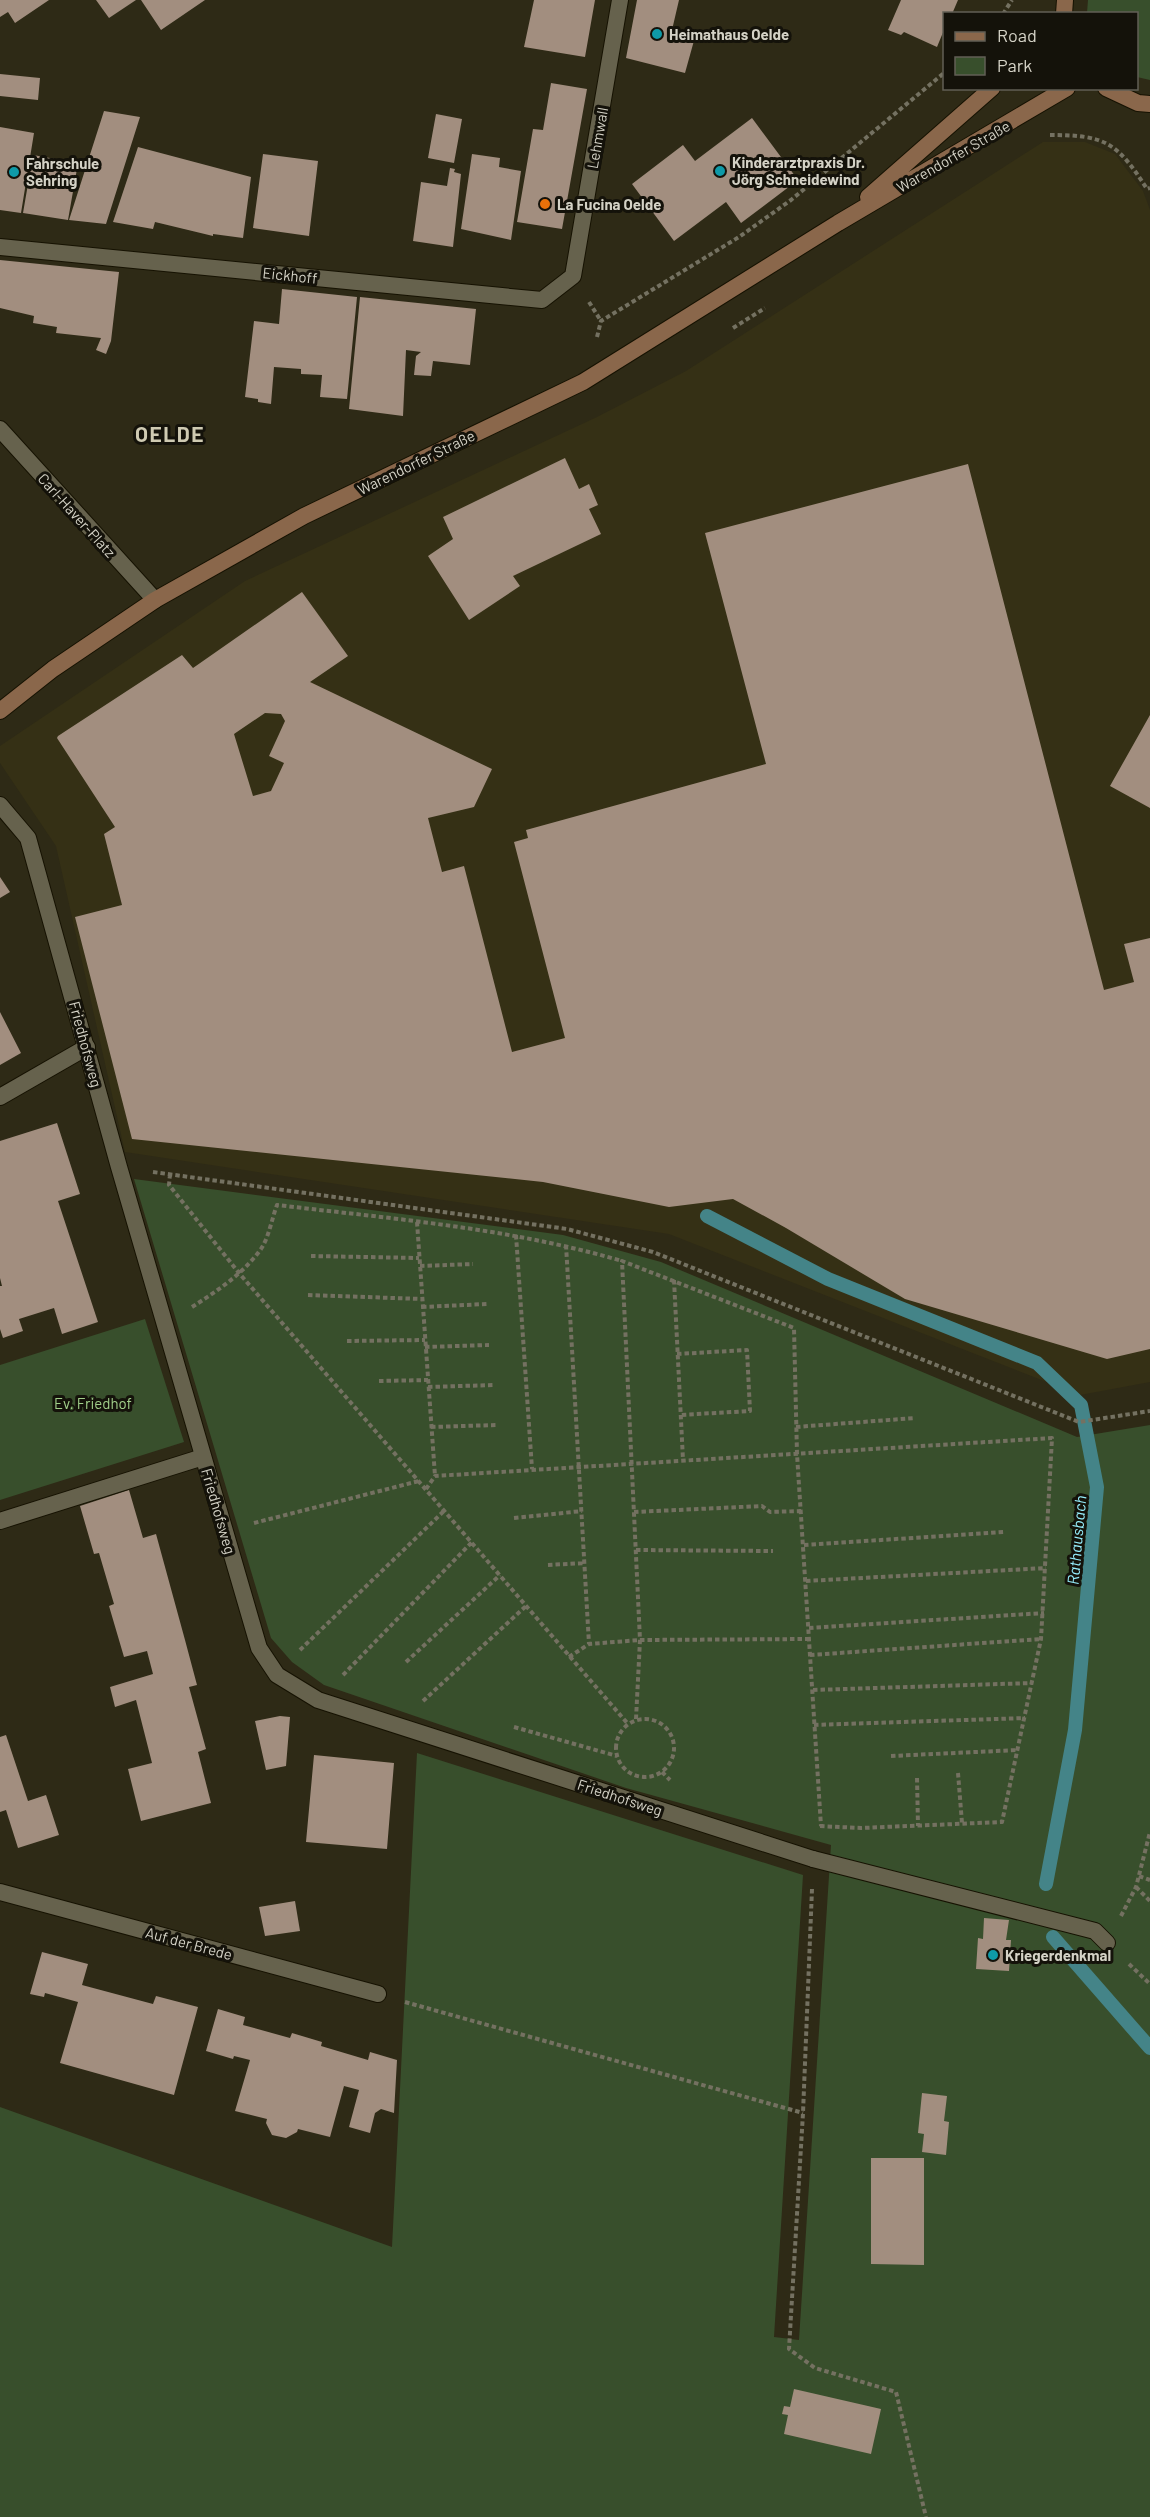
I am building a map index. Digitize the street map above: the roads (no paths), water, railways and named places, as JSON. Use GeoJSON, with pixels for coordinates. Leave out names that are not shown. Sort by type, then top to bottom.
{"type":"FeatureCollection","features":[{"type":"Feature","properties":{"kind":"main road","name":"Warendorfer Straße"},"geometry":{"type":"LineString","coordinates":[[838,223],[990,90]]}},
{"type":"Feature","properties":{"kind":"main road","name":"Warendorfer Straße"},"geometry":{"type":"LineString","coordinates":[[0,711],[53,669],[155,600],[304,516],[583,382],[838,223],[1064,90]]}},
{"type":"Feature","properties":{"kind":"main road"},"geometry":{"type":"LineString","coordinates":[[1110,90],[1138,103],[1150,104]]}},
{"type":"Feature","properties":{"kind":"street","name":"Lehmwall"},"geometry":{"type":"LineString","coordinates":[[573,276],[620,0]]}},
{"type":"Feature","properties":{"kind":"street","name":"Eickhoff"},"geometry":{"type":"LineString","coordinates":[[0,247],[543,300],[573,276]]}},
{"type":"Feature","properties":{"kind":"street","name":"Carl-Haver-Platz"},"geometry":{"type":"LineString","coordinates":[[0,429],[155,600]]}},
{"type":"Feature","properties":{"kind":"street","name":"Friedhofsweg"},"geometry":{"type":"LineString","coordinates":[[0,805],[28,838],[259,1648],[277,1675],[318,1700],[813,1859],[1031,1914],[1101,1937]]}},
{"type":"Feature","properties":{"kind":"street"},"geometry":{"type":"LineString","coordinates":[[0,1097],[87,1047]]}},
{"type":"Feature","properties":{"kind":"street"},"geometry":{"type":"LineString","coordinates":[[0,1521],[203,1457]]}},
{"type":"Feature","properties":{"kind":"street","name":"Auf der Brede"},"geometry":{"type":"LineString","coordinates":[[0,1892],[378,1994]]}},
{"type":"Feature","properties":{"kind":"waterway","name":"Rathausbach"},"geometry":{"type":"LineString","coordinates":[[707,1216],[828,1279],[1037,1363],[1081,1405],[1097,1487],[1075,1730],[1046,1884]]}},
{"type":"Feature","properties":{"kind":"waterway","name":"Rathausbach"},"geometry":{"type":"LineString","coordinates":[[1053,1937],[1150,2048]]}},
{"type":"Feature","properties":{"kind":"place","name":"Heimathaus Oelde"},"geometry":{"type":"Point","coordinates":[657,34]}},
{"type":"Feature","properties":{"kind":"place","name":"Kinderarztpraxis Dr. Jörg Schneidewind"},"geometry":{"type":"Point","coordinates":[720,171]}},
{"type":"Feature","properties":{"kind":"place","name":"Fahrschule Sehring"},"geometry":{"type":"Point","coordinates":[14,172]}},
{"type":"Feature","properties":{"kind":"place","name":"La Fucina Oelde"},"geometry":{"type":"Point","coordinates":[545,204]}},
{"type":"Feature","properties":{"kind":"place","name":"Kriegerdenkmal"},"geometry":{"type":"Point","coordinates":[993,1955]}},
{"type":"Feature","properties":{"kind":"district","name":"OELDE"},"geometry":{"type":"Point","coordinates":[170,433]}},
{"type":"Feature","properties":{"kind":"park label","name":"Ev. Friedhof"},"geometry":{"type":"Point","coordinates":[93,1403]}}]}
